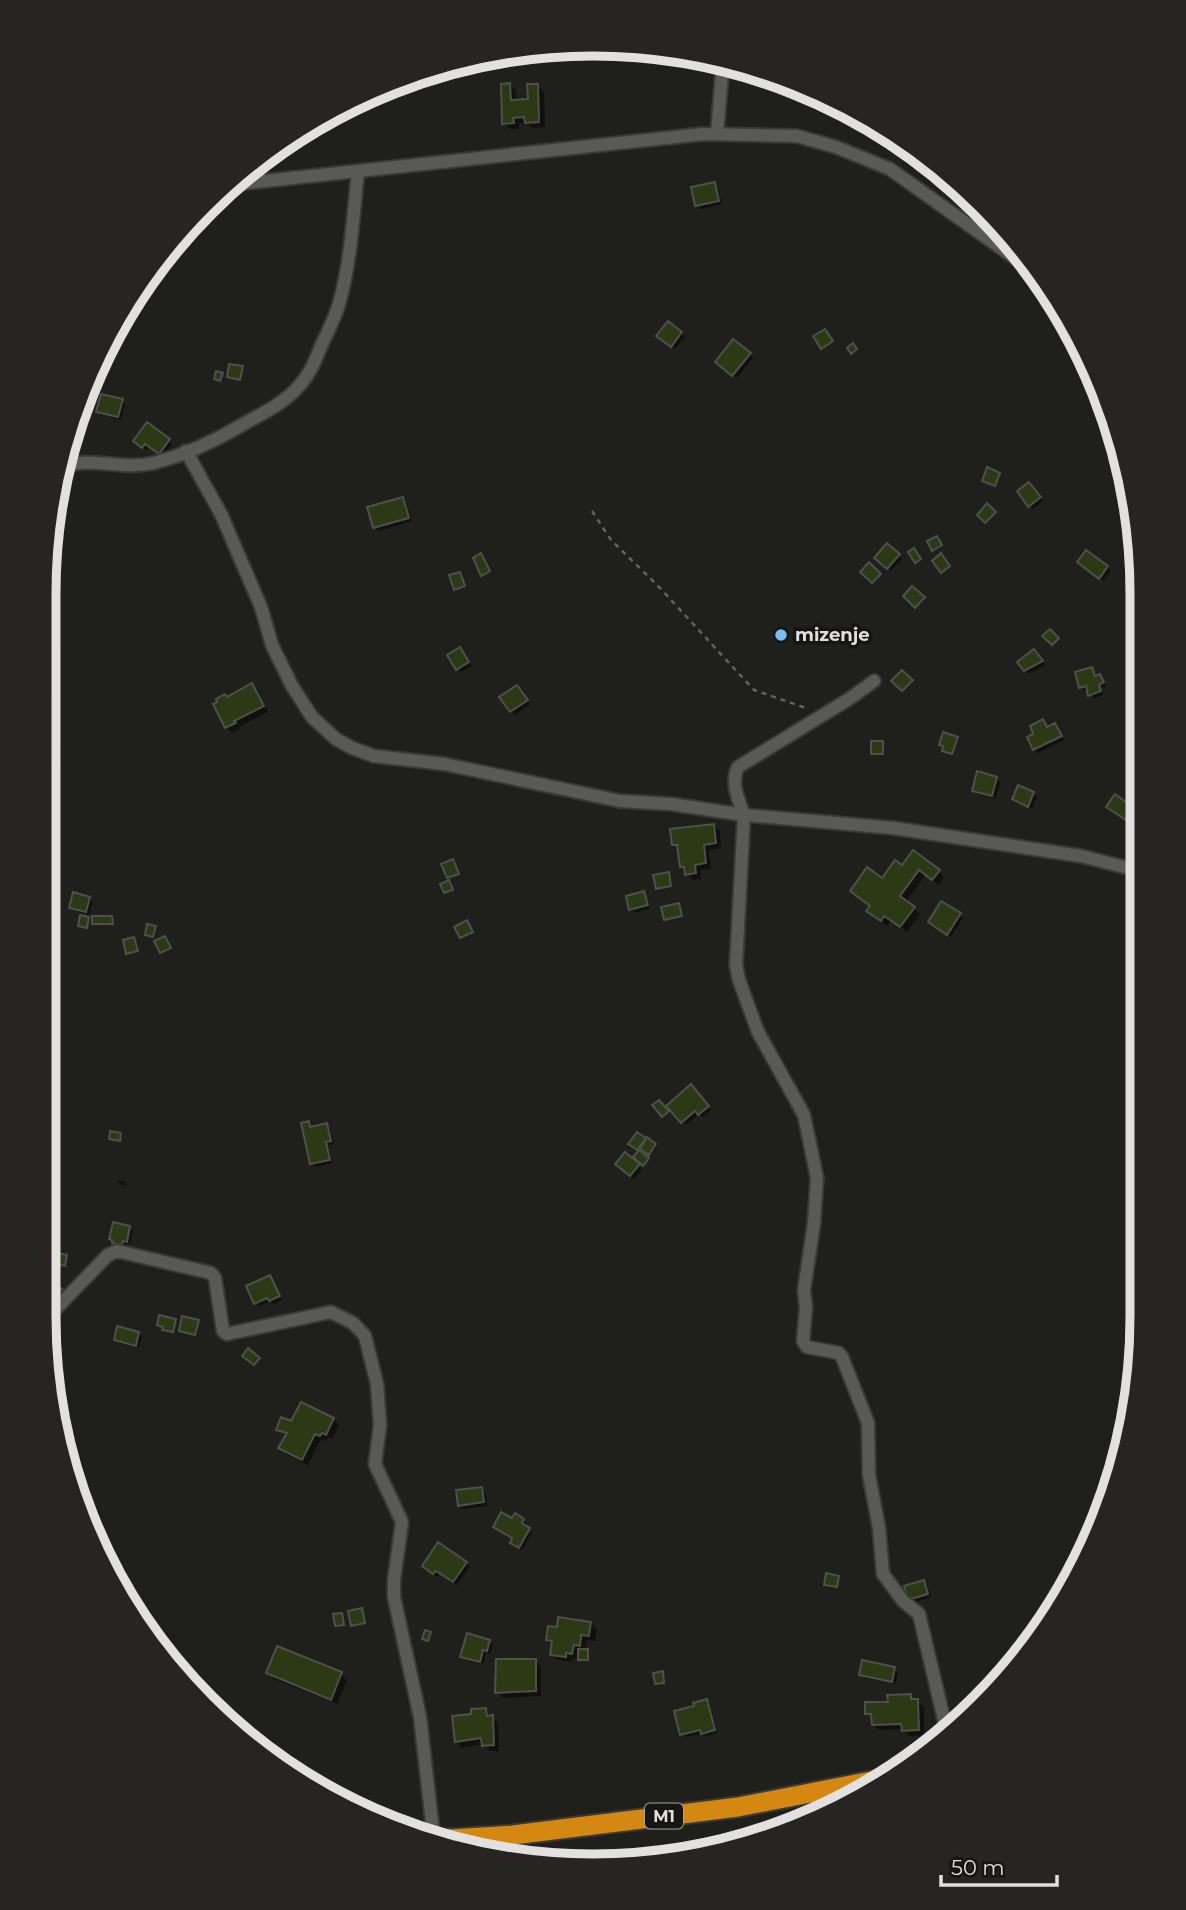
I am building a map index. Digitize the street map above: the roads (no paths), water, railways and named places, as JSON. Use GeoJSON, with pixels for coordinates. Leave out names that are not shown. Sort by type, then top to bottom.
{"type":"FeatureCollection","features":[{"type":"Feature","properties":{"kind":"highway","name":"M1"},"geometry":{"type":"LineString","coordinates":[[463,1838],[513,1835],[738,1807],[858,1784]]}},
{"type":"Feature","properties":{"kind":"street"},"geometry":{"type":"LineString","coordinates":[[716,134],[722,72]]}},
{"type":"Feature","properties":{"kind":"street"},"geometry":{"type":"LineString","coordinates":[[246,183],[716,134],[797,136],[836,147],[890,169],[1009,254]]}},
{"type":"Feature","properties":{"kind":"street"},"geometry":{"type":"LineString","coordinates":[[72,464],[151,464],[229,433],[290,396],[310,372],[338,307],[358,172]]}},
{"type":"Feature","properties":{"kind":"street"},"geometry":{"type":"LineString","coordinates":[[186,451],[221,513],[261,607],[272,645],[292,686],[312,717],[336,739],[374,757],[444,764],[620,801],[893,828],[1081,856],[1130,868]]}},
{"type":"Feature","properties":{"kind":"street"},"geometry":{"type":"LineString","coordinates":[[874,681],[738,767],[734,778],[744,815],[737,972],[758,1032],[804,1115],[818,1184],[804,1290],[806,1308],[803,1341],[807,1348],[839,1353],[868,1423],[869,1475],[879,1528],[883,1574],[903,1601],[919,1614],[945,1723]]}},
{"type":"Feature","properties":{"kind":"street"},"geometry":{"type":"LineString","coordinates":[[56,1309],[108,1255],[117,1251],[212,1273],[223,1331],[227,1334],[331,1312],[360,1328],[365,1336],[377,1384],[380,1425],[375,1464],[402,1522],[394,1597],[420,1717],[433,1830]]}},
{"type":"Feature","properties":{"kind":"place","name":"mizenje"},"geometry":{"type":"Point","coordinates":[781,635]}}]}
